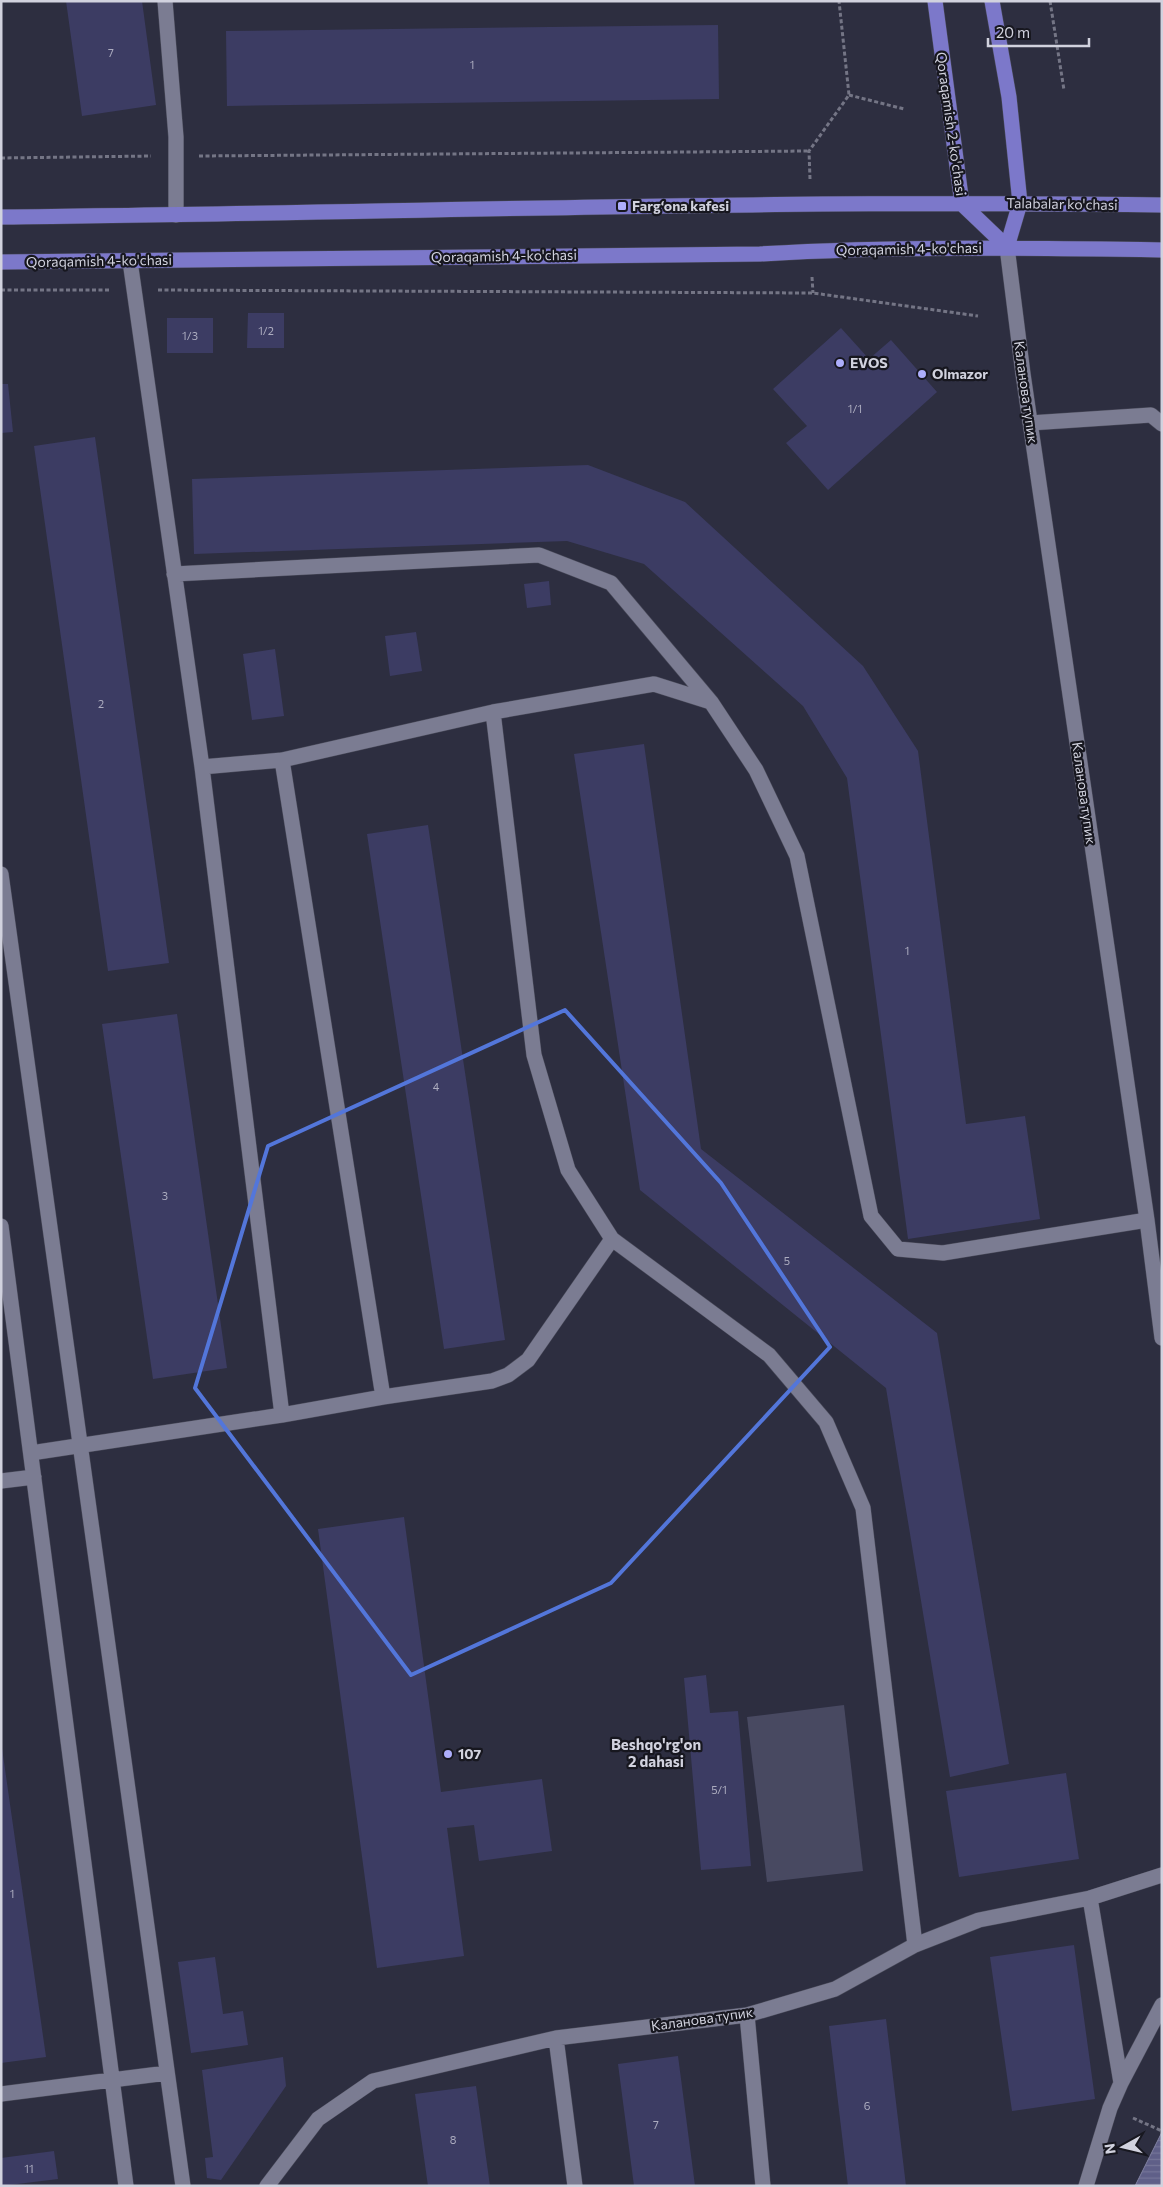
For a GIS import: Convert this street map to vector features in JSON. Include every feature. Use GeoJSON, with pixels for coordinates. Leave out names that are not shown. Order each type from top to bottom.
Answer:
{"type":"FeatureCollection","features":[{"type":"Feature","properties":{"kind":"main road","name":"Qoraqamish 2-ko'chasi"},"geometry":{"type":"LineString","coordinates":[[935,1],[962,204],[1007,247]]}},
{"type":"Feature","properties":{"kind":"main road"},"geometry":{"type":"LineString","coordinates":[[992,1],[1009,97],[1020,203],[1007,247],[1162,250]]}},
{"type":"Feature","properties":{"kind":"main road","name":"Talabalar ko'chasi"},"geometry":{"type":"LineString","coordinates":[[962,204],[1162,205]]}},
{"type":"Feature","properties":{"kind":"main road"},"geometry":{"type":"LineString","coordinates":[[1,217],[622,206],[962,204]]}},
{"type":"Feature","properties":{"kind":"main road","name":"Qoraqamish 4-ko'chasi"},"geometry":{"type":"LineString","coordinates":[[1,262],[760,254],[812,250],[1007,247]]}},
{"type":"Feature","properties":{"kind":"street"},"geometry":{"type":"LineString","coordinates":[[165,1],[176,137],[176,215]]}},
{"type":"Feature","properties":{"kind":"street","name":"Каланова тупик"},"geometry":{"type":"LineString","coordinates":[[1007,247],[1030,423],[1147,1220],[1162,1338]]}},
{"type":"Feature","properties":{"kind":"street"},"geometry":{"type":"LineString","coordinates":[[130,261],[202,767],[282,1415]]}},
{"type":"Feature","properties":{"kind":"street"},"geometry":{"type":"LineString","coordinates":[[1030,423],[1151,415],[1162,424]]}},
{"type":"Feature","properties":{"kind":"street"},"geometry":{"type":"LineString","coordinates":[[174,574],[539,555],[611,583],[710,702],[756,770],[796,856],[871,1216],[898,1249],[943,1253],[1147,1220]]}},
{"type":"Feature","properties":{"kind":"street"},"geometry":{"type":"LineString","coordinates":[[202,767],[282,760],[493,712],[654,684],[710,702]]}},
{"type":"Feature","properties":{"kind":"street"},"geometry":{"type":"LineString","coordinates":[[493,712],[534,1055],[568,1170],[612,1239],[769,1355],[826,1422],[859,1499],[864,1517],[915,1945]]}},
{"type":"Feature","properties":{"kind":"street"},"geometry":{"type":"LineString","coordinates":[[282,760],[383,1397]]}},
{"type":"Feature","properties":{"kind":"street"},"geometry":{"type":"LineString","coordinates":[[1,874],[183,2186]]}},
{"type":"Feature","properties":{"kind":"street"},"geometry":{"type":"LineString","coordinates":[[1,1226],[126,2186]]}},
{"type":"Feature","properties":{"kind":"street"},"geometry":{"type":"LineString","coordinates":[[31,1453],[492,1381],[508,1375],[528,1360],[612,1239]]}},
{"type":"Feature","properties":{"kind":"street"},"geometry":{"type":"LineString","coordinates":[[1,1481],[34,1477]]}},
{"type":"Feature","properties":{"kind":"street","name":"Каланова тупик"},"geometry":{"type":"LineString","coordinates":[[267,2186],[318,2119],[373,2081],[556,2038],[747,2015],[835,1988],[915,1945],[979,1920],[1090,1898],[1162,1876]]}},
{"type":"Feature","properties":{"kind":"street"},"geometry":{"type":"LineString","coordinates":[[1090,1898],[1121,2083]]}},
{"type":"Feature","properties":{"kind":"street"},"geometry":{"type":"LineString","coordinates":[[1086,2186],[1110,2108],[1162,2005]]}},
{"type":"Feature","properties":{"kind":"street"},"geometry":{"type":"LineString","coordinates":[[747,2015],[763,2186]]}},
{"type":"Feature","properties":{"kind":"street"},"geometry":{"type":"LineString","coordinates":[[556,2038],[575,2186]]}},
{"type":"Feature","properties":{"kind":"street"},"geometry":{"type":"LineString","coordinates":[[1,2094],[167,2073]]}},
{"type":"Feature","properties":{"kind":"path"},"geometry":{"type":"LineString","coordinates":[[810,182],[809,151],[849,95],[839,1]]}},
{"type":"Feature","properties":{"kind":"path"},"geometry":{"type":"LineString","coordinates":[[1050,1],[1064,90]]}},
{"type":"Feature","properties":{"kind":"path"},"geometry":{"type":"LineString","coordinates":[[849,95],[904,109]]}},
{"type":"Feature","properties":{"kind":"path"},"geometry":{"type":"LineString","coordinates":[[1,158],[809,151]]}},
{"type":"Feature","properties":{"kind":"path"},"geometry":{"type":"LineString","coordinates":[[812,271],[813,293]]}},
{"type":"Feature","properties":{"kind":"path"},"geometry":{"type":"LineString","coordinates":[[1,290],[813,293],[978,316]]}},
{"type":"Feature","properties":{"kind":"path"},"geometry":{"type":"LineString","coordinates":[[1135,2119],[1162,2132]]}},
{"type":"Feature","properties":{"kind":"highlighted area"},"geometry":{"type":"Polygon","coordinates":[[[565,1010],[721,1183],[830,1347],[611,1583],[411,1675],[195,1388],[268,1146],[565,1010]]]}},
{"type":"Feature","properties":{"kind":"shaded area"},"geometry":{"type":"Polygon","coordinates":[[[844,1705],[863,1871],[767,1882],[747,1717],[844,1705]]]}},
{"type":"Feature","properties":{"kind":"shaded area"},"geometry":{"type":"Polygon","coordinates":[[[1162,2132],[1162,2186],[1135,2186],[1162,2132]]]}},
{"type":"Feature","properties":{"kind":"building"},"geometry":{"type":"Polygon","coordinates":[[[66,1],[142,1],[156,105],[82,116],[66,1]]]}},
{"type":"Feature","properties":{"kind":"building"},"geometry":{"type":"Polygon","coordinates":[[[718,25],[719,99],[227,106],[226,31],[718,25]]]}},
{"type":"Feature","properties":{"kind":"building"},"geometry":{"type":"Polygon","coordinates":[[[248,313],[284,313],[284,348],[247,348],[248,313]]]}},
{"type":"Feature","properties":{"kind":"building"},"geometry":{"type":"Polygon","coordinates":[[[167,318],[213,318],[213,353],[167,353],[167,318]]]}},
{"type":"Feature","properties":{"kind":"building"},"geometry":{"type":"Polygon","coordinates":[[[841,328],[869,359],[891,340],[937,392],[828,490],[786,443],[807,426],[773,389],[841,328]]]}},
{"type":"Feature","properties":{"kind":"building"},"geometry":{"type":"Polygon","coordinates":[[[1,384],[8,384],[13,432],[1,433],[1,384]]]}},
{"type":"Feature","properties":{"kind":"building"},"geometry":{"type":"Polygon","coordinates":[[[95,437],[169,963],[108,971],[34,446],[95,437]]]}},
{"type":"Feature","properties":{"kind":"building"},"geometry":{"type":"Polygon","coordinates":[[[588,465],[685,502],[863,666],[918,751],[966,1124],[1025,1116],[1040,1219],[908,1239],[847,778],[803,706],[644,564],[567,541],[194,554],[192,479],[588,465]]]}},
{"type":"Feature","properties":{"kind":"building"},"geometry":{"type":"Polygon","coordinates":[[[549,581],[551,605],[527,608],[524,584],[549,581]]]}},
{"type":"Feature","properties":{"kind":"building"},"geometry":{"type":"Polygon","coordinates":[[[416,632],[422,671],[390,676],[385,636],[416,632]]]}},
{"type":"Feature","properties":{"kind":"building"},"geometry":{"type":"Polygon","coordinates":[[[275,649],[284,716],[252,720],[243,654],[275,649]]]}},
{"type":"Feature","properties":{"kind":"building"},"geometry":{"type":"Polygon","coordinates":[[[644,744],[701,1149],[937,1333],[1009,1764],[950,1777],[886,1388],[640,1190],[574,754],[644,744]]]}},
{"type":"Feature","properties":{"kind":"building"},"geometry":{"type":"Polygon","coordinates":[[[428,825],[505,1340],[444,1349],[367,834],[428,825]]]}},
{"type":"Feature","properties":{"kind":"building"},"geometry":{"type":"Polygon","coordinates":[[[177,1014],[227,1368],[153,1379],[102,1024],[177,1014]]]}},
{"type":"Feature","properties":{"kind":"building"},"geometry":{"type":"Polygon","coordinates":[[[404,1517],[441,1792],[542,1779],[552,1851],[479,1861],[474,1825],[447,1828],[464,1956],[377,1968],[318,1529],[404,1517]]]}},
{"type":"Feature","properties":{"kind":"building"},"geometry":{"type":"Polygon","coordinates":[[[706,1675],[710,1713],[738,1711],[751,1866],[701,1870],[684,1678],[706,1675]]]}},
{"type":"Feature","properties":{"kind":"building"},"geometry":{"type":"Polygon","coordinates":[[[1,1741],[46,2057],[1,2063],[1,1741]]]}},
{"type":"Feature","properties":{"kind":"building"},"geometry":{"type":"Polygon","coordinates":[[[1066,1773],[1079,1859],[959,1877],[946,1791],[1066,1773]]]}},
{"type":"Feature","properties":{"kind":"building"},"geometry":{"type":"Polygon","coordinates":[[[1074,1945],[1095,2099],[1012,2111],[990,1957],[1074,1945]]]}},
{"type":"Feature","properties":{"kind":"building"},"geometry":{"type":"Polygon","coordinates":[[[215,1957],[223,2014],[243,2011],[248,2045],[191,2053],[178,1962],[215,1957]]]}},
{"type":"Feature","properties":{"kind":"building"},"geometry":{"type":"Polygon","coordinates":[[[886,2019],[906,2186],[848,2186],[829,2026],[886,2019]]]}},
{"type":"Feature","properties":{"kind":"building"},"geometry":{"type":"Polygon","coordinates":[[[678,2056],[695,2186],[634,2186],[618,2064],[678,2056]]]}},
{"type":"Feature","properties":{"kind":"building"},"geometry":{"type":"Polygon","coordinates":[[[283,2057],[286,2086],[221,2180],[207,2178],[205,2158],[213,2157],[202,2070],[283,2057]]]}},
{"type":"Feature","properties":{"kind":"building"},"geometry":{"type":"Polygon","coordinates":[[[476,2086],[490,2186],[428,2186],[415,2094],[476,2086]]]}},
{"type":"Feature","properties":{"kind":"building"},"geometry":{"type":"Polygon","coordinates":[[[54,2151],[58,2179],[1,2186],[1,2158],[54,2151]]]}},
{"type":"Feature","properties":{"kind":"place","name":"Farg‘ona kafesi"},"geometry":{"type":"Point","coordinates":[622,206]}},
{"type":"Feature","properties":{"kind":"place","name":"EVOS"},"geometry":{"type":"Point","coordinates":[840,363]}},
{"type":"Feature","properties":{"kind":"place","name":"Olmazor"},"geometry":{"type":"Point","coordinates":[922,374]}},
{"type":"Feature","properties":{"kind":"place","name":"107"},"geometry":{"type":"Point","coordinates":[448,1754]}},
{"type":"Feature","properties":{"kind":"district","name":"Beshqo'rg'on 2 dahasi"},"geometry":{"type":"Point","coordinates":[656,1754]}}]}
